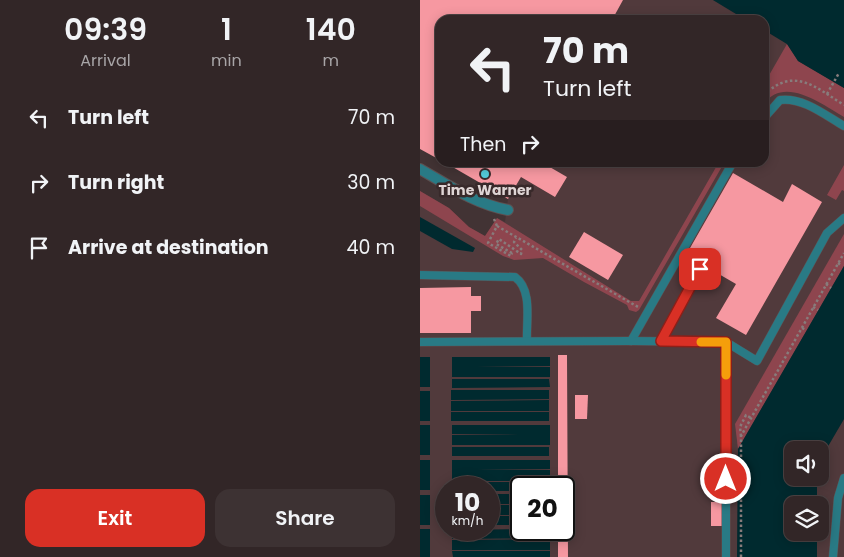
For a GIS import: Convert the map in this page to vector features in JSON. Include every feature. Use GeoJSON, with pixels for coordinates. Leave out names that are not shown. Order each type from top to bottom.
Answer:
{"type":"FeatureCollection","features":[{"type":"Feature","properties":{"kind":"street"},"geometry":{"type":"LineString","coordinates":[[420,169],[490,207],[508,210]]}},
{"type":"Feature","properties":{"kind":"lane"},"geometry":{"type":"LineString","coordinates":[[769,112],[780,100],[790,99],[805,104],[844,126]]}},
{"type":"Feature","properties":{"kind":"lane"},"geometry":{"type":"LineString","coordinates":[[631,341],[730,167]]}},
{"type":"Feature","properties":{"kind":"lane"},"geometry":{"type":"LineString","coordinates":[[420,342],[726,342],[757,361],[827,233],[844,218]]}},
{"type":"Feature","properties":{"kind":"lane"},"geometry":{"type":"LineString","coordinates":[[661,341],[700,269]]}},
{"type":"Feature","properties":{"kind":"lane"},"geometry":{"type":"LineString","coordinates":[[420,276],[514,277],[522,282],[526,292],[526,341]]}},
{"type":"Feature","properties":{"kind":"lane"},"geometry":{"type":"LineString","coordinates":[[726,342],[726,557]]}},
{"type":"Feature","properties":{"kind":"lane"},"geometry":{"type":"LineString","coordinates":[[833,557],[838,498],[844,478]]}},
{"type":"Feature","properties":{"kind":"path"},"geometry":{"type":"LineString","coordinates":[[827,94],[839,73]]}},
{"type":"Feature","properties":{"kind":"path"},"geometry":{"type":"LineString","coordinates":[[769,90],[782,82],[796,79],[809,84],[844,105]]}},
{"type":"Feature","properties":{"kind":"path"},"geometry":{"type":"LineString","coordinates":[[490,207],[497,226],[638,308]]}},
{"type":"Feature","properties":{"kind":"path"},"geometry":{"type":"LineString","coordinates":[[497,226],[488,243],[511,256],[512,253],[496,244],[499,239],[521,254],[522,250],[514,242],[516,238]]}},
{"type":"Feature","properties":{"kind":"path"},"geometry":{"type":"LineString","coordinates":[[741,436],[844,253]]}},
{"type":"Feature","properties":{"kind":"path"},"geometry":{"type":"LineString","coordinates":[[838,263],[842,266]]}},
{"type":"Feature","properties":{"kind":"path"},"geometry":{"type":"LineString","coordinates":[[826,284],[831,288]]}},
{"type":"Feature","properties":{"kind":"path"},"geometry":{"type":"LineString","coordinates":[[813,307],[818,310]]}},
{"type":"Feature","properties":{"kind":"path"},"geometry":{"type":"LineString","coordinates":[[802,328],[806,330]]}},
{"type":"Feature","properties":{"kind":"path"},"geometry":{"type":"LineString","coordinates":[[789,351],[793,353]]}},
{"type":"Feature","properties":{"kind":"path"},"geometry":{"type":"LineString","coordinates":[[777,372],[781,374]]}},
{"type":"Feature","properties":{"kind":"path"},"geometry":{"type":"LineString","coordinates":[[741,557],[740,427],[746,415],[751,418]]}},
{"type":"Feature","properties":{"kind":"shaded area"},"geometry":{"type":"Polygon","coordinates":[[[420,0],[713,0],[738,15],[435,15],[420,0]]]}},
{"type":"Feature","properties":{"kind":"shaded area"},"geometry":{"type":"Polygon","coordinates":[[[769,33],[787,44],[798,61],[844,88],[844,264],[738,449],[737,557],[420,557],[420,191],[449,208],[469,227],[485,236],[497,218],[505,222],[508,199],[452,167],[769,167],[769,33]]]}},
{"type":"Feature","properties":{"kind":"shaded area"},"geometry":{"type":"Polygon","coordinates":[[[787,44],[798,61],[844,88],[844,117],[815,100],[793,92],[782,92],[769,99],[769,75],[787,44]]]}},
{"type":"Feature","properties":{"kind":"shaded area"},"geometry":{"type":"Polygon","coordinates":[[[844,165],[844,191],[842,190],[836,200],[827,195],[844,165]]]}},
{"type":"Feature","properties":{"kind":"shaded area"},"geometry":{"type":"Polygon","coordinates":[[[716,167],[722,167],[639,310],[636,312],[629,310],[627,305],[543,258],[514,260],[503,256],[420,206],[420,191],[449,208],[469,227],[485,236],[497,218],[631,301],[639,301],[716,167]]]}},
{"type":"Feature","properties":{"kind":"shaded area"},"geometry":{"type":"Polygon","coordinates":[[[844,234],[844,266],[738,449],[735,424],[844,234]]]}},
{"type":"Feature","properties":{"kind":"shaded area"},"geometry":{"type":"Polygon","coordinates":[[[844,419],[844,557],[817,557],[817,541],[829,541],[829,496],[817,496],[817,486],[829,486],[829,445],[844,419]]]}},
{"type":"Feature","properties":{"kind":"water"},"geometry":{"type":"Polygon","coordinates":[[[713,0],[844,0],[844,88],[798,61],[787,44],[769,33],[769,15],[738,15],[713,0]]]}},
{"type":"Feature","properties":{"kind":"water"},"geometry":{"type":"Polygon","coordinates":[[[420,217],[475,248],[473,252],[452,249],[420,231],[420,217]]]}},
{"type":"Feature","properties":{"kind":"water"},"geometry":{"type":"Polygon","coordinates":[[[844,266],[844,419],[829,445],[829,441],[784,441],[784,486],[817,486],[817,496],[784,496],[784,541],[817,541],[817,557],[737,557],[738,449],[844,266]]]}},
{"type":"Feature","properties":{"kind":"water"},"geometry":{"type":"Polygon","coordinates":[[[420,357],[430,357],[430,387],[420,387],[420,357]]]}},
{"type":"Feature","properties":{"kind":"water"},"geometry":{"type":"Polygon","coordinates":[[[452,357],[550,357],[550,366],[476,367],[550,367],[550,377],[452,377],[452,357]]]}},
{"type":"Feature","properties":{"kind":"water"},"geometry":{"type":"Polygon","coordinates":[[[452,379],[549,379],[550,387],[452,388],[452,379]]]}},
{"type":"Feature","properties":{"kind":"water"},"geometry":{"type":"Polygon","coordinates":[[[451,390],[549,390],[549,399],[451,400],[451,390]]]}},
{"type":"Feature","properties":{"kind":"water"},"geometry":{"type":"Polygon","coordinates":[[[420,391],[430,391],[430,421],[420,421],[420,391]]]}},
{"type":"Feature","properties":{"kind":"water"},"geometry":{"type":"Polygon","coordinates":[[[549,400],[549,411],[451,411],[451,401],[549,400]]]}},
{"type":"Feature","properties":{"kind":"water"},"geometry":{"type":"Polygon","coordinates":[[[451,412],[549,412],[549,421],[451,421],[451,412]]]}},
{"type":"Feature","properties":{"kind":"water"},"geometry":{"type":"Polygon","coordinates":[[[420,425],[430,425],[430,455],[420,455],[420,425]]]}},
{"type":"Feature","properties":{"kind":"water"},"geometry":{"type":"Polygon","coordinates":[[[452,425],[550,425],[550,445],[452,445],[452,435],[519,435],[452,434],[452,425]]]}},
{"type":"Feature","properties":{"kind":"water"},"geometry":{"type":"Polygon","coordinates":[[[452,447],[549,447],[549,456],[452,456],[452,447]]]}},
{"type":"Feature","properties":{"kind":"water"},"geometry":{"type":"Polygon","coordinates":[[[420,460],[430,460],[430,490],[420,490],[420,460]]]}},
{"type":"Feature","properties":{"kind":"water"},"geometry":{"type":"Polygon","coordinates":[[[452,460],[550,460],[550,469],[476,470],[550,470],[550,476],[510,476],[510,481],[500,481],[500,476],[452,476],[452,460]]]}},
{"type":"Feature","properties":{"kind":"water"},"geometry":{"type":"Polygon","coordinates":[[[500,482],[510,482],[510,491],[500,491],[500,482]]]}},
{"type":"Feature","properties":{"kind":"water"},"geometry":{"type":"Polygon","coordinates":[[[500,494],[510,494],[510,504],[500,504],[500,494]]]}},
{"type":"Feature","properties":{"kind":"water"},"geometry":{"type":"Polygon","coordinates":[[[420,495],[430,495],[430,525],[420,525],[420,495]]]}},
{"type":"Feature","properties":{"kind":"water"},"geometry":{"type":"Polygon","coordinates":[[[500,505],[510,505],[510,515],[500,515],[500,505]]]}},
{"type":"Feature","properties":{"kind":"water"},"geometry":{"type":"Polygon","coordinates":[[[500,516],[510,516],[510,525],[500,525],[500,516]]]}},
{"type":"Feature","properties":{"kind":"water"},"geometry":{"type":"Polygon","coordinates":[[[420,529],[430,529],[430,557],[420,557],[420,529]]]}},
{"type":"Feature","properties":{"kind":"water"},"geometry":{"type":"Polygon","coordinates":[[[500,529],[510,529],[510,538],[500,539],[500,529]]]}},
{"type":"Feature","properties":{"kind":"water"},"geometry":{"type":"Polygon","coordinates":[[[452,541],[550,541],[550,550],[452,550],[452,541]]]}},
{"type":"Feature","properties":{"kind":"water"},"geometry":{"type":"Polygon","coordinates":[[[452,551],[550,551],[550,557],[453,557],[452,551]]]}},
{"type":"Feature","properties":{"kind":"building"},"geometry":{"type":"Polygon","coordinates":[[[420,0],[623,0],[615,15],[435,15],[435,157],[420,149],[420,0]]]}},
{"type":"Feature","properties":{"kind":"building"},"geometry":{"type":"Polygon","coordinates":[[[453,167],[550,167],[567,177],[555,197],[521,177],[508,199],[453,167]]]}},
{"type":"Feature","properties":{"kind":"building"},"geometry":{"type":"Polygon","coordinates":[[[733,173],[783,202],[792,184],[822,202],[746,335],[716,318],[736,284],[686,255],[733,173]]]}},
{"type":"Feature","properties":{"kind":"building"},"geometry":{"type":"Polygon","coordinates":[[[584,232],[623,255],[608,280],[569,257],[584,232]]]}},
{"type":"Feature","properties":{"kind":"building"},"geometry":{"type":"Polygon","coordinates":[[[471,287],[471,296],[481,296],[481,311],[471,311],[471,333],[420,333],[420,288],[471,287]]]}},
{"type":"Feature","properties":{"kind":"building"},"geometry":{"type":"Polygon","coordinates":[[[558,355],[567,355],[568,476],[558,476],[558,355]]]}},
{"type":"Feature","properties":{"kind":"building"},"geometry":{"type":"Polygon","coordinates":[[[575,395],[588,395],[587,419],[575,419],[575,395]]]}},
{"type":"Feature","properties":{"kind":"building"},"geometry":{"type":"Polygon","coordinates":[[[710,466],[727,466],[728,489],[711,489],[710,466]]]}},
{"type":"Feature","properties":{"kind":"building"},"geometry":{"type":"Polygon","coordinates":[[[711,502],[728,502],[728,526],[711,526],[711,502]]]}},
{"type":"Feature","properties":{"kind":"building"},"geometry":{"type":"Polygon","coordinates":[[[558,541],[568,541],[568,557],[558,557],[558,541]]]}},
{"type":"Feature","properties":{"kind":"slow traffic"},"geometry":{"type":"LineString","coordinates":[[701,342],[726,342],[726,375]]}},
{"type":"Feature","properties":{"kind":"place","name":"Time Warner"},"geometry":{"type":"Point","coordinates":[485,174]}},
{"type":"Feature","properties":{"kind":"route"},"geometry":{"type":"LineString","coordinates":[[700,269],[661,341],[726,342],[726,479]]}}]}
